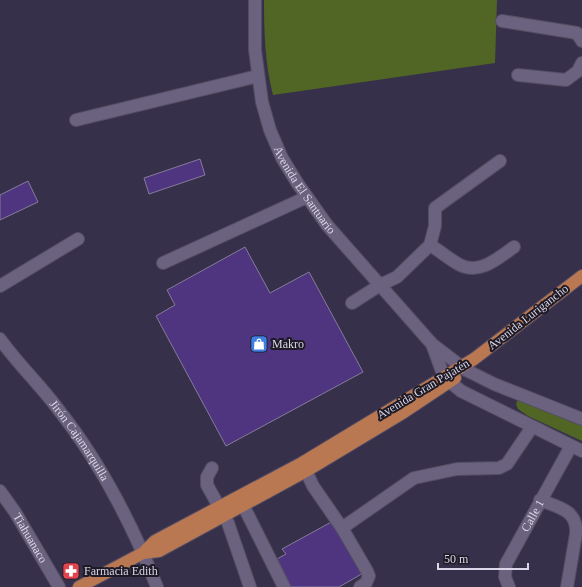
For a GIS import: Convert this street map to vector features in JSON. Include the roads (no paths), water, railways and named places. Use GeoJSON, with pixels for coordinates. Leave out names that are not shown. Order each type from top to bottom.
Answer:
{"type":"FeatureCollection","features":[{"type":"Feature","properties":{"kind":"main road","name":"Avenida Lurigancho"},"geometry":{"type":"LineString","coordinates":[[474,359],[582,276]]}},
{"type":"Feature","properties":{"kind":"main road","name":"Avenida Gran Pajatén"},"geometry":{"type":"LineString","coordinates":[[221,511],[243,505],[306,472],[397,416],[464,368],[474,359]]}},
{"type":"Feature","properties":{"kind":"main road","name":"Avenida Gran Pajatén"},"geometry":{"type":"LineString","coordinates":[[79,587],[144,553],[155,541],[221,511],[447,380]]}},
{"type":"Feature","properties":{"kind":"street","name":"Avenida El Santuario"},"geometry":{"type":"LineString","coordinates":[[255,0],[255,50],[262,102],[270,130],[282,158],[327,225],[432,344],[464,368],[494,384],[582,419]]}},
{"type":"Feature","properties":{"kind":"street"},"geometry":{"type":"LineString","coordinates":[[502,21],[576,33],[582,41]]}},
{"type":"Feature","properties":{"kind":"street"},"geometry":{"type":"LineString","coordinates":[[518,75],[566,80],[578,71],[582,63]]}},
{"type":"Feature","properties":{"kind":"street"},"geometry":{"type":"LineString","coordinates":[[76,120],[258,76]]}},
{"type":"Feature","properties":{"kind":"street"},"geometry":{"type":"LineString","coordinates":[[352,303],[380,285],[397,277],[430,245],[435,226],[435,208],[500,161]]}},
{"type":"Feature","properties":{"kind":"street"},"geometry":{"type":"LineString","coordinates":[[163,263],[307,197]]}},
{"type":"Feature","properties":{"kind":"street"},"geometry":{"type":"LineString","coordinates":[[0,286],[78,239]]}},
{"type":"Feature","properties":{"kind":"street"},"geometry":{"type":"LineString","coordinates":[[430,245],[460,265],[474,269],[489,264],[514,247]]}},
{"type":"Feature","properties":{"kind":"street","name":"Jirón Cajamarquilla"},"geometry":{"type":"LineString","coordinates":[[0,339],[9,352],[59,410],[80,438],[121,505],[144,553],[157,587]]}},
{"type":"Feature","properties":{"kind":"street","name":"Avenida El Santuario"},"geometry":{"type":"LineString","coordinates":[[432,344],[447,380]]}},
{"type":"Feature","properties":{"kind":"street"},"geometry":{"type":"LineString","coordinates":[[447,380],[461,391],[582,451]]}},
{"type":"Feature","properties":{"kind":"street"},"geometry":{"type":"LineString","coordinates":[[342,528],[414,478],[457,469],[499,468],[504,466],[507,464],[532,427]]}},
{"type":"Feature","properties":{"kind":"street","name":"Calle 1"},"geometry":{"type":"LineString","coordinates":[[509,587],[505,577],[506,564],[570,446]]}},
{"type":"Feature","properties":{"kind":"street"},"geometry":{"type":"LineString","coordinates":[[212,468],[207,478],[207,485],[228,523],[250,587]]}},
{"type":"Feature","properties":{"kind":"street"},"geometry":{"type":"LineString","coordinates":[[306,472],[313,486],[342,528],[369,576],[366,583],[360,587]]}},
{"type":"Feature","properties":{"kind":"street","name":"Tiahuanaco"},"geometry":{"type":"LineString","coordinates":[[0,491],[15,512],[59,587]]}},
{"type":"Feature","properties":{"kind":"street"},"geometry":{"type":"LineString","coordinates":[[540,500],[568,512],[575,521],[577,527],[566,587]]}},
{"type":"Feature","properties":{"kind":"street"},"geometry":{"type":"LineString","coordinates":[[243,505],[284,587]]}},
{"type":"Feature","properties":{"kind":"place","name":"Makro"},"geometry":{"type":"Point","coordinates":[259,344]}},
{"type":"Feature","properties":{"kind":"place","name":"Farmacia Edith"},"geometry":{"type":"Point","coordinates":[71,571]}}]}
